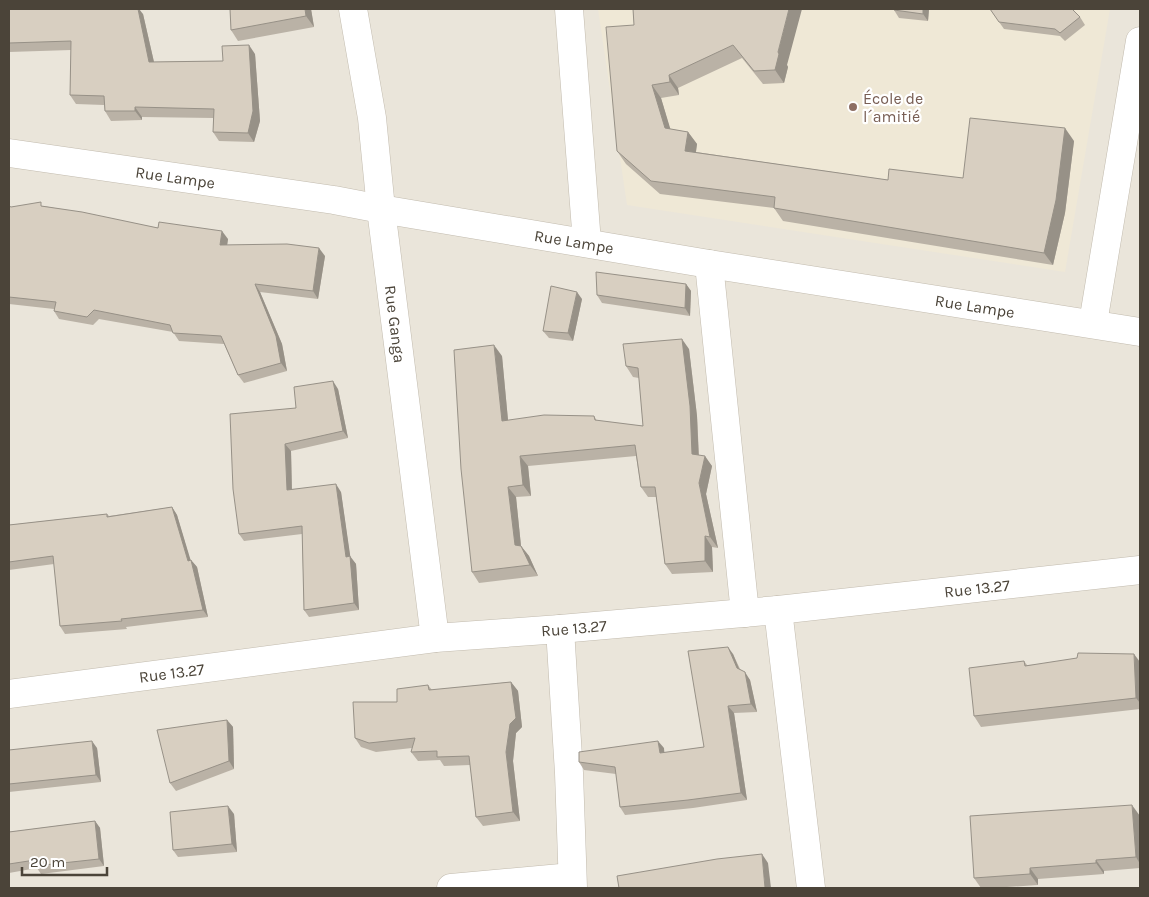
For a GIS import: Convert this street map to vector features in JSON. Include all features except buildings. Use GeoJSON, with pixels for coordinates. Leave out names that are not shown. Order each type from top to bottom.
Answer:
{"type":"FeatureCollection","features":[{"type":"Feature","properties":{"kind":"street","name":"Rue Ganga"},"geometry":{"type":"LineString","coordinates":[[353,9],[372,118],[380,209],[436,638]]}},
{"type":"Feature","properties":{"kind":"street"},"geometry":{"type":"LineString","coordinates":[[569,9],[587,243]]}},
{"type":"Feature","properties":{"kind":"street"},"geometry":{"type":"LineString","coordinates":[[1093,323],[1140,41]]}},
{"type":"Feature","properties":{"kind":"street","name":"Rue Lampe"},"geometry":{"type":"LineString","coordinates":[[9,153],[334,200],[709,264],[1093,323],[1140,332]]}},
{"type":"Feature","properties":{"kind":"street"},"geometry":{"type":"LineString","coordinates":[[709,264],[745,613]]}},
{"type":"Feature","properties":{"kind":"street","name":"Rue 13.27"},"geometry":{"type":"LineString","coordinates":[[9,694],[436,638],[560,630],[778,610],[1140,570]]}},
{"type":"Feature","properties":{"kind":"street"},"geometry":{"type":"LineString","coordinates":[[778,610],[811,888]]}},
{"type":"Feature","properties":{"kind":"street"},"geometry":{"type":"LineString","coordinates":[[451,888],[572,882],[569,774],[560,630]]}},
{"type":"Feature","properties":{"kind":"shaded area"},"geometry":{"type":"Polygon","coordinates":[[[9,9],[1140,9],[1140,888],[9,888],[9,9]]]}},
{"type":"Feature","properties":{"kind":"shaded area","name":"École de l´amitié"},"geometry":{"type":"Polygon","coordinates":[[[598,9],[1110,9],[1065,272],[627,205],[598,9]]]}},
{"type":"Feature","properties":{"kind":"place","name":"École de l´amitié"},"geometry":{"type":"Point","coordinates":[853,107]}}]}
